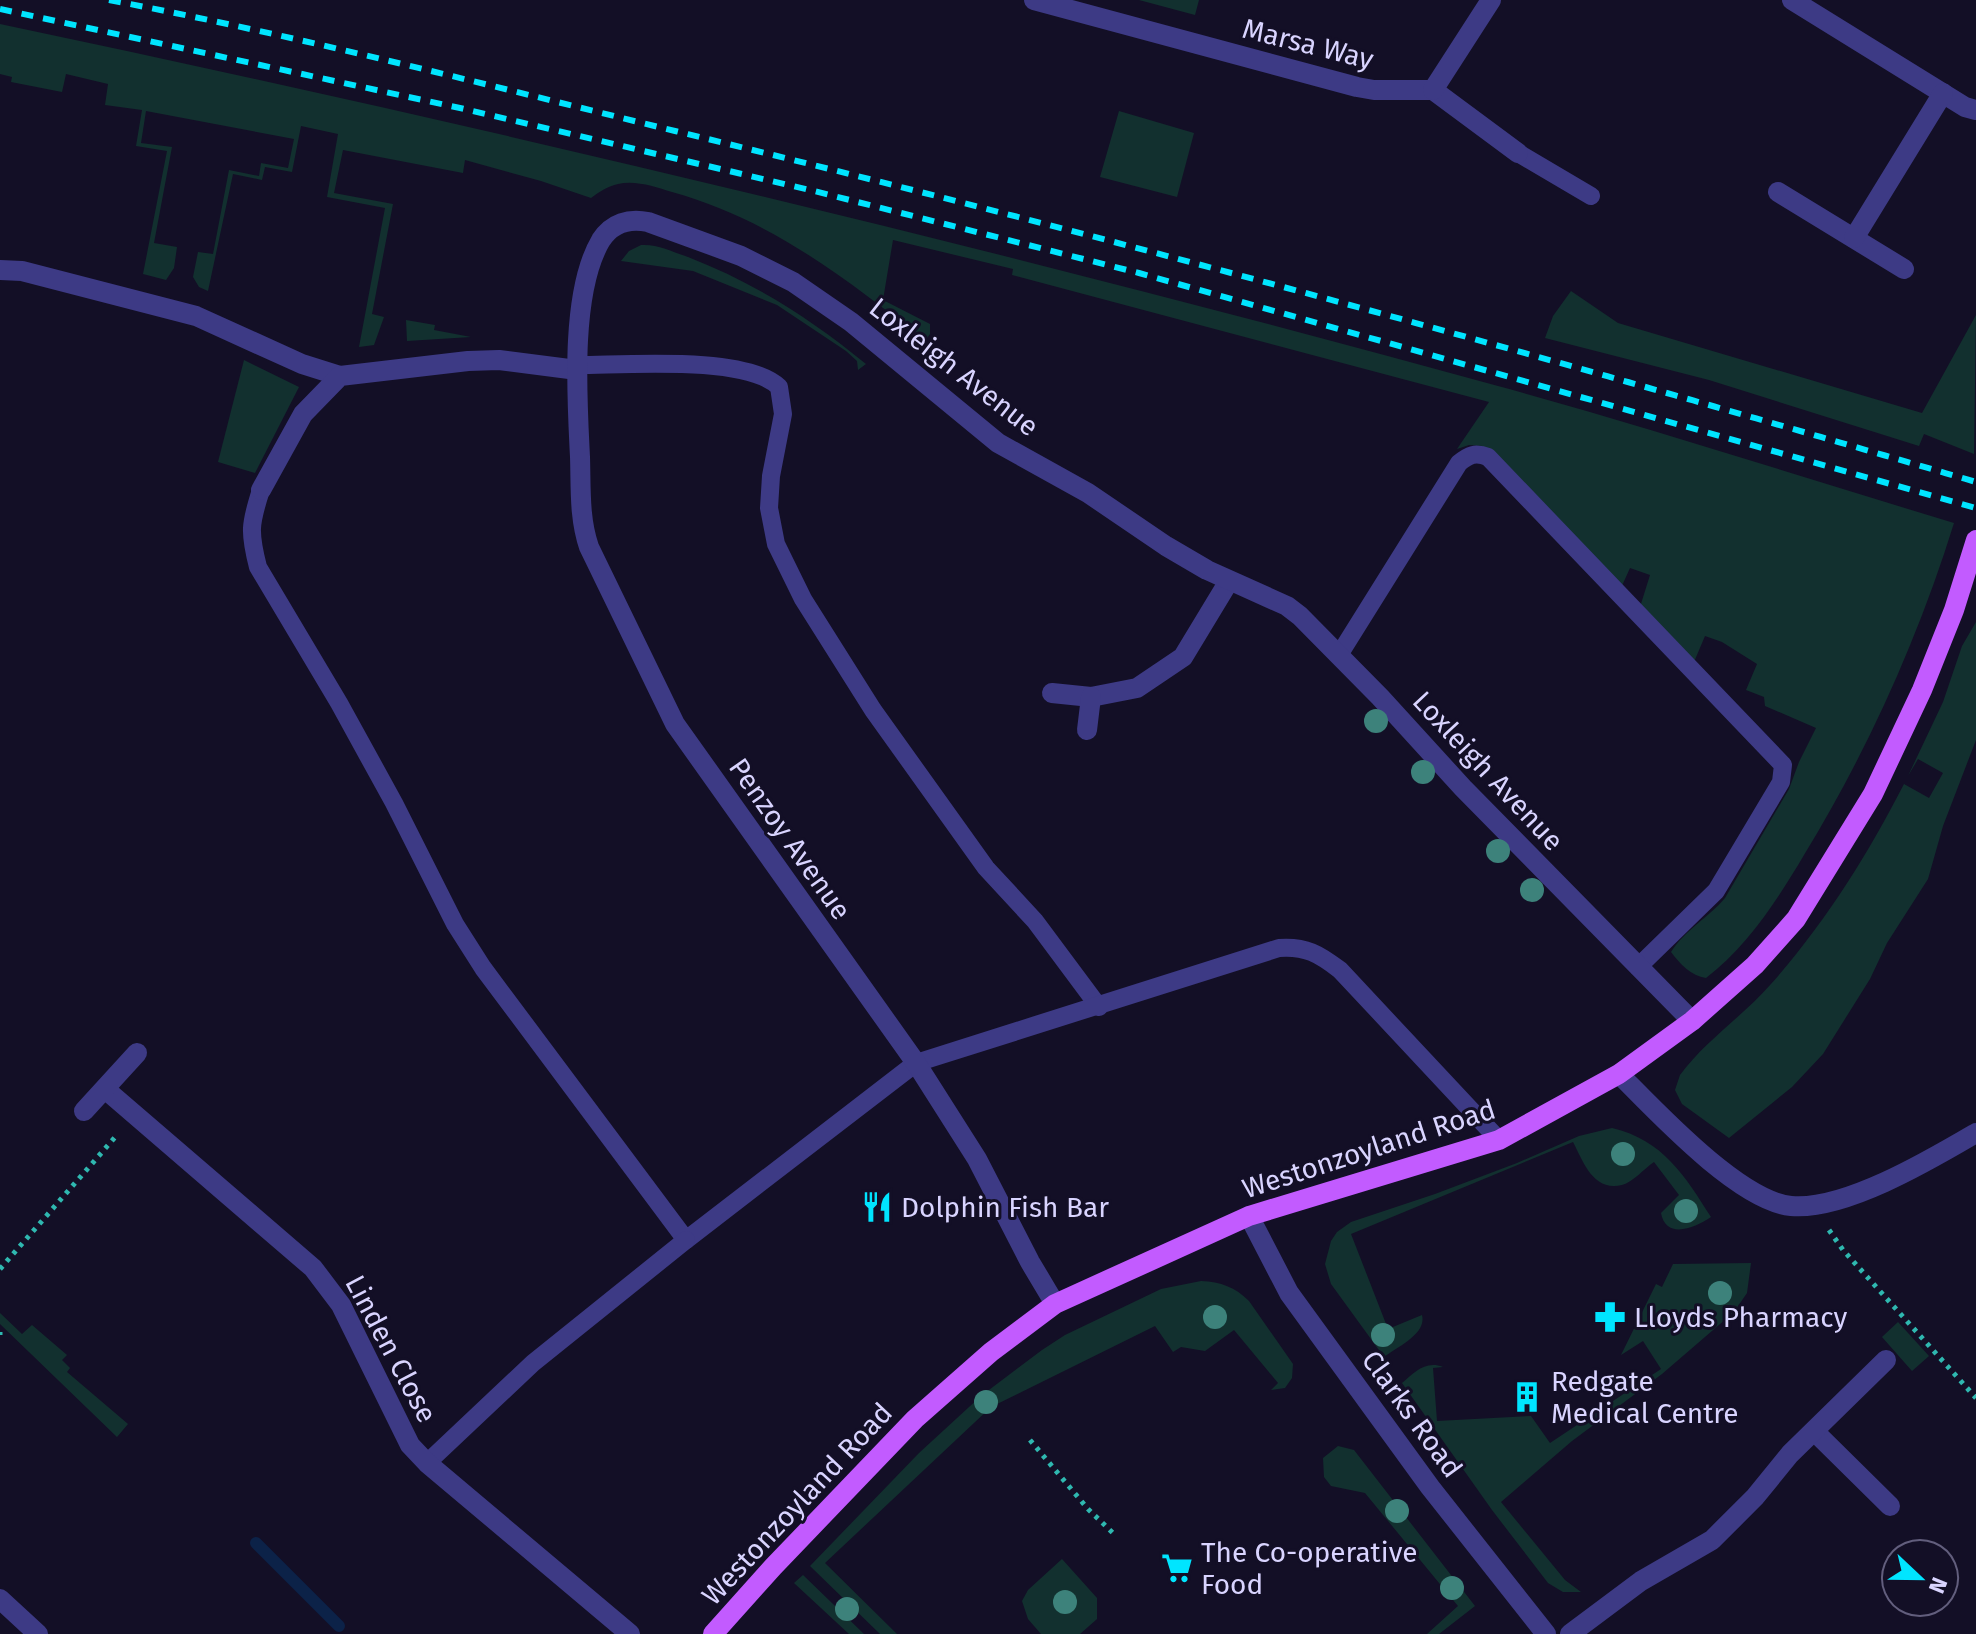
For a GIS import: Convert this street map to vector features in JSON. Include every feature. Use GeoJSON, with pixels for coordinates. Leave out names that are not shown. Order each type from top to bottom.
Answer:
{"type":"FeatureCollection","features":[{"type":"Feature","properties":{"kind":"main road","name":"Westonzoyland Road"},"geometry":{"type":"LineString","coordinates":[[713,1634],[915,1419],[991,1352],[1055,1304],[1249,1216],[1499,1140],[1619,1074],[1692,1021],[1755,965],[1796,919],[1873,794],[1922,690],[1954,610],[1976,540]]}},
{"type":"Feature","properties":{"kind":"street","name":"Marsa Way"},"geometry":{"type":"LineString","coordinates":[[1034,0],[1357,87],[1433,90]]}},
{"type":"Feature","properties":{"kind":"street"},"geometry":{"type":"LineString","coordinates":[[1491,0],[1433,90],[1518,153]]}},
{"type":"Feature","properties":{"kind":"street"},"geometry":{"type":"LineString","coordinates":[[1792,0],[1976,110]]}},
{"type":"Feature","properties":{"kind":"street"},"geometry":{"type":"LineString","coordinates":[[1854,238],[1943,93]]}},
{"type":"Feature","properties":{"kind":"street"},"geometry":{"type":"LineString","coordinates":[[1778,192],[1904,269]]}},
{"type":"Feature","properties":{"kind":"street","name":"Penzoy Avenue"},"geometry":{"type":"LineString","coordinates":[[634,219],[610,230],[595,254],[581,314],[578,367],[584,532],[668,711],[916,1063],[977,1159],[1055,1304]]}},
{"type":"Feature","properties":{"kind":"street","name":"Loxleigh Avenue"},"geometry":{"type":"LineString","coordinates":[[634,219],[741,256],[793,282],[851,322],[998,443],[1088,493],[1166,546],[1229,581],[1287,606],[1339,655],[1463,788],[1692,1021]]}},
{"type":"Feature","properties":{"kind":"street"},"geometry":{"type":"LineString","coordinates":[[0,270],[52,278],[196,316],[302,364],[340,376],[468,361],[499,360],[578,367]]}},
{"type":"Feature","properties":{"kind":"street"},"geometry":{"type":"LineString","coordinates":[[261,490],[303,414],[340,376]]}},
{"type":"Feature","properties":{"kind":"street"},"geometry":{"type":"LineString","coordinates":[[1052,693],[1091,697],[1137,688],[1183,657],[1229,581]]}},
{"type":"Feature","properties":{"kind":"street"},"geometry":{"type":"LineString","coordinates":[[1087,730],[1091,697]]}},
{"type":"Feature","properties":{"kind":"street"},"geometry":{"type":"LineString","coordinates":[[84,1111],[137,1053]]}},
{"type":"Feature","properties":{"kind":"street"},"geometry":{"type":"LineString","coordinates":[[1619,1074],[1695,1148],[1738,1181],[1770,1200],[1788,1206],[1814,1207],[1859,1192],[1904,1172],[1976,1133]]}},
{"type":"Feature","properties":{"kind":"street","name":"Linden Close"},"geometry":{"type":"LineString","coordinates":[[105,1089],[313,1268],[341,1305],[410,1445],[427,1463],[630,1634]]}},
{"type":"Feature","properties":{"kind":"street","name":"Clarks Road"},"geometry":{"type":"LineString","coordinates":[[1249,1216],[1289,1293],[1430,1487],[1546,1634]]}},
{"type":"Feature","properties":{"kind":"street"},"geometry":{"type":"LineString","coordinates":[[1570,1634],[1641,1581],[1712,1540],[1783,1461],[1886,1360]]}},
{"type":"Feature","properties":{"kind":"street"},"geometry":{"type":"LineString","coordinates":[[1814,1431],[1890,1506]]}},
{"type":"Feature","properties":{"kind":"street"},"geometry":{"type":"LineString","coordinates":[[0,1599],[38,1634]]}},
{"type":"Feature","properties":{"kind":"lane"},"geometry":{"type":"LineString","coordinates":[[1518,153],[1591,196]]}},
{"type":"Feature","properties":{"kind":"lane"},"geometry":{"type":"LineString","coordinates":[[578,367],[722,367],[754,372],[772,380],[779,387],[783,414],[771,476],[769,508],[776,544],[803,599],[873,710],[986,868],[1035,921],[1099,1007]]}},
{"type":"Feature","properties":{"kind":"lane"},"geometry":{"type":"LineString","coordinates":[[1339,655],[1459,463],[1470,455],[1488,457],[1783,765],[1781,782],[1716,891],[1638,967]]}},
{"type":"Feature","properties":{"kind":"lane"},"geometry":{"type":"LineString","coordinates":[[261,490],[251,521],[251,542],[258,567],[394,803],[455,924],[483,968],[686,1240]]}},
{"type":"Feature","properties":{"kind":"lane"},"geometry":{"type":"LineString","coordinates":[[427,1463],[533,1363],[741,1196],[916,1063],[1279,948],[1304,948],[1319,954],[1340,970],[1499,1140]]}},
{"type":"Feature","properties":{"kind":"path"},"geometry":{"type":"LineString","coordinates":[[0,1269],[133,1116]]}},
{"type":"Feature","properties":{"kind":"path"},"geometry":{"type":"LineString","coordinates":[[1814,1207],[1838,1244],[1976,1398]]}},
{"type":"Feature","properties":{"kind":"path"},"geometry":{"type":"LineString","coordinates":[[1030,1440],[1088,1509],[1115,1535]]}},
{"type":"Feature","properties":{"kind":"green space"},"geometry":{"type":"Polygon","coordinates":[[[1139,0],[1199,0],[1195,15],[1139,0]]]}},
{"type":"Feature","properties":{"kind":"green space"},"geometry":{"type":"Polygon","coordinates":[[[0,24],[565,149],[1126,287],[1555,402],[1954,523],[1924,609],[1889,694],[1827,816],[1761,921],[1721,966],[1706,978],[1701,977],[1686,969],[1671,952],[1725,898],[1789,789],[1816,728],[1765,706],[1764,697],[1746,690],[1757,664],[1722,642],[1705,636],[1694,662],[1640,607],[1650,575],[1630,568],[1621,588],[1482,446],[1469,445],[1457,449],[1489,402],[1012,275],[1013,269],[893,240],[883,300],[930,324],[930,334],[925,341],[806,253],[742,218],[708,204],[652,186],[632,183],[611,186],[591,198],[465,160],[463,173],[343,150],[334,193],[393,204],[372,314],[384,317],[374,345],[359,347],[385,208],[327,197],[338,134],[301,126],[292,172],[265,167],[262,180],[233,174],[208,291],[199,287],[193,277],[198,252],[213,254],[229,170],[259,176],[261,163],[288,168],[294,139],[146,111],[141,143],[172,147],[154,243],[177,247],[174,268],[166,280],[143,274],[167,151],[136,146],[142,110],[105,105],[108,84],[66,74],[62,92],[11,82],[12,77],[0,74],[0,24]]]}},
{"type":"Feature","properties":{"kind":"green space"},"geometry":{"type":"Polygon","coordinates":[[[1119,111],[1194,133],[1177,197],[1100,177],[1119,111]]]}},
{"type":"Feature","properties":{"kind":"green space"},"geometry":{"type":"Polygon","coordinates":[[[641,245],[659,247],[688,257],[759,290],[803,317],[866,364],[858,370],[857,361],[846,351],[777,305],[693,271],[621,261],[629,251],[641,245]]]}},
{"type":"Feature","properties":{"kind":"green space"},"geometry":{"type":"Polygon","coordinates":[[[1571,291],[1618,323],[1922,413],[1976,315],[1974,454],[1924,434],[1919,446],[1709,380],[1545,338],[1553,316],[1571,291]]]}},
{"type":"Feature","properties":{"kind":"green space"},"geometry":{"type":"Polygon","coordinates":[[[406,320],[435,325],[434,330],[471,337],[407,341],[406,320]]]}},
{"type":"Feature","properties":{"kind":"green space"},"geometry":{"type":"Polygon","coordinates":[[[244,360],[299,387],[255,473],[218,462],[244,360]]]}},
{"type":"Feature","properties":{"kind":"green space"},"geometry":{"type":"Polygon","coordinates":[[[1976,622],[1976,740],[1943,826],[1928,879],[1823,1054],[1792,1087],[1729,1138],[1682,1104],[1675,1090],[1680,1075],[1791,961],[1860,863],[1904,784],[1929,798],[1943,773],[1918,759],[1908,776],[1943,702],[1962,646],[1976,622]]]}},
{"type":"Feature","properties":{"kind":"green space"},"geometry":{"type":"Polygon","coordinates":[[[1612,1128],[1645,1141],[1659,1151],[1682,1174],[1711,1217],[1689,1228],[1669,1227],[1661,1213],[1679,1195],[1654,1162],[1635,1178],[1612,1186],[1590,1173],[1573,1142],[1351,1234],[1388,1329],[1422,1315],[1416,1334],[1384,1357],[1331,1284],[1325,1264],[1331,1241],[1337,1232],[1351,1222],[1435,1194],[1579,1136],[1612,1128]]]}},
{"type":"Feature","properties":{"kind":"green space"},"geometry":{"type":"Polygon","coordinates":[[[1751,1263],[1747,1293],[1734,1312],[1662,1374],[1572,1441],[1501,1502],[1565,1580],[1581,1592],[1563,1592],[1548,1583],[1402,1383],[1425,1366],[1443,1367],[1433,1368],[1437,1421],[1531,1416],[1550,1443],[1661,1369],[1643,1341],[1621,1355],[1656,1284],[1662,1287],[1673,1264],[1751,1263]]]}},
{"type":"Feature","properties":{"kind":"green space"},"geometry":{"type":"Polygon","coordinates":[[[1201,1281],[1227,1286],[1249,1301],[1293,1364],[1292,1378],[1285,1388],[1271,1390],[1278,1383],[1234,1330],[1205,1351],[1181,1347],[1173,1352],[1155,1326],[991,1407],[825,1563],[897,1634],[880,1634],[810,1566],[919,1453],[981,1396],[1042,1350],[1065,1335],[1161,1289],[1201,1281]]]}},
{"type":"Feature","properties":{"kind":"green space"},"geometry":{"type":"Polygon","coordinates":[[[0,1313],[22,1334],[32,1325],[67,1355],[62,1360],[70,1368],[67,1372],[128,1424],[117,1437],[0,1324],[0,1313]]]}},
{"type":"Feature","properties":{"kind":"green space"},"geometry":{"type":"Polygon","coordinates":[[[1898,1322],[1929,1356],[1912,1371],[1882,1337],[1898,1322]]]}},
{"type":"Feature","properties":{"kind":"green space"},"geometry":{"type":"Polygon","coordinates":[[[1338,1446],[1354,1450],[1475,1606],[1439,1634],[1427,1634],[1458,1606],[1365,1493],[1331,1486],[1324,1477],[1323,1458],[1338,1446]]]}},
{"type":"Feature","properties":{"kind":"green space"},"geometry":{"type":"Polygon","coordinates":[[[1062,1559],[1097,1598],[1097,1619],[1080,1634],[1041,1634],[1028,1619],[1022,1601],[1028,1590],[1062,1559]]]}},
{"type":"Feature","properties":{"kind":"green space"},"geometry":{"type":"Polygon","coordinates":[[[803,1575],[864,1634],[849,1634],[794,1583],[803,1575]]]}},
{"type":"Feature","properties":{"kind":"waterway"},"geometry":{"type":"LineString","coordinates":[[256,1543],[339,1626]]}},
{"type":"Feature","properties":{"kind":"railway"},"geometry":{"type":"LineString","coordinates":[[109,0],[393,62],[839,171],[1165,255],[1976,482]]}},
{"type":"Feature","properties":{"kind":"railway"},"geometry":{"type":"LineString","coordinates":[[0,9],[460,108],[810,190],[1139,273],[1976,508]]}},
{"type":"Feature","properties":{"kind":"place","name":"Dolphin Fish Bar"},"geometry":{"type":"Point","coordinates":[877,1207]}},
{"type":"Feature","properties":{"kind":"place","name":"Lloyds Pharmacy"},"geometry":{"type":"Point","coordinates":[1610,1317]}},
{"type":"Feature","properties":{"kind":"place","name":"Redgate Medical Centre"},"geometry":{"type":"Point","coordinates":[1527,1397]}},
{"type":"Feature","properties":{"kind":"place","name":"The Co-operative Food"},"geometry":{"type":"Point","coordinates":[1177,1568]}}]}
